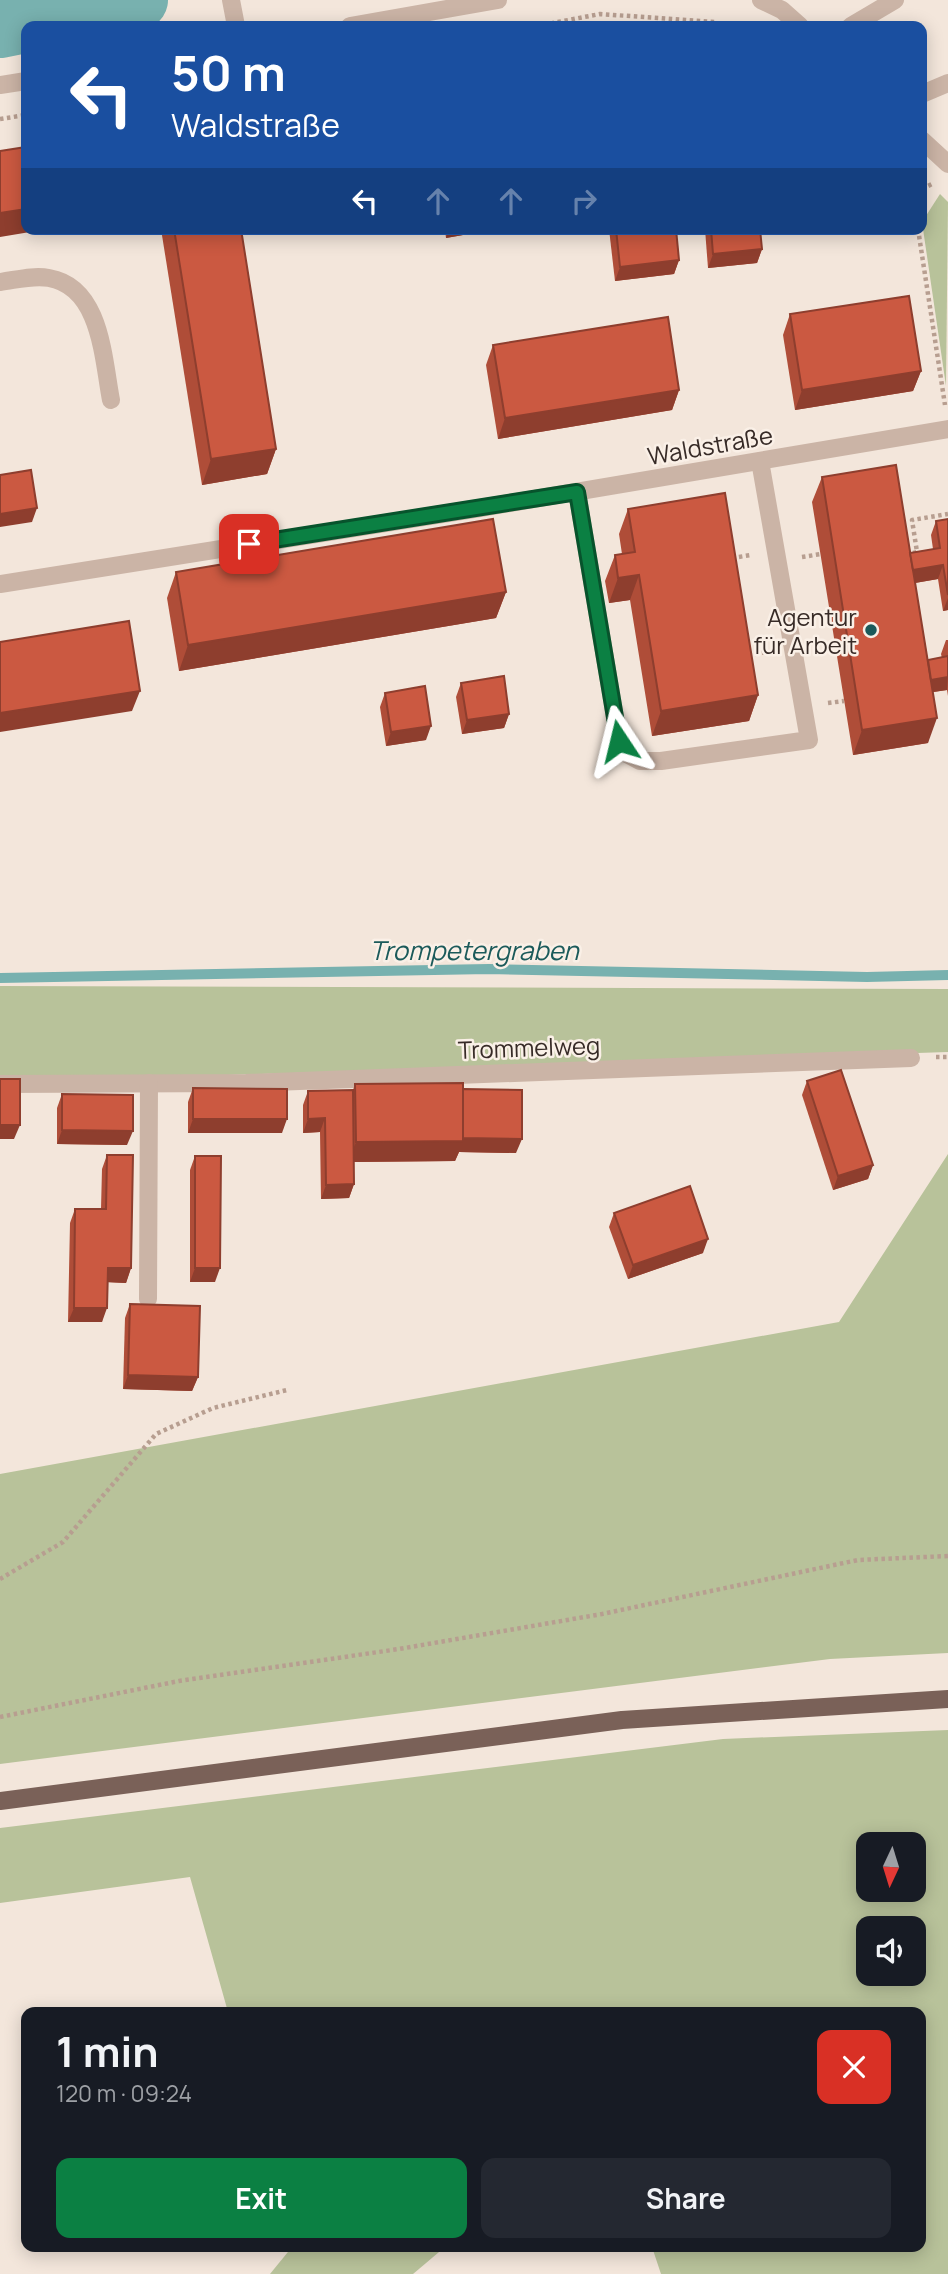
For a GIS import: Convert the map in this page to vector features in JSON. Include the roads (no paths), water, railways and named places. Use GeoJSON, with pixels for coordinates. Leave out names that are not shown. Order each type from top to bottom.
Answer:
{"type":"FeatureCollection","features":[{"type":"Feature","properties":{"kind":"main road"},"geometry":{"type":"LineString","coordinates":[[0,1801],[622,1720],[948,1699]]}},
{"type":"Feature","properties":{"kind":"street"},"geometry":{"type":"LineString","coordinates":[[231,0],[235,21]]}},
{"type":"Feature","properties":{"kind":"street"},"geometry":{"type":"LineString","coordinates":[[378,21],[498,0]]}},
{"type":"Feature","properties":{"kind":"street"},"geometry":{"type":"LineString","coordinates":[[761,0],[782,10],[794,21]]}},
{"type":"Feature","properties":{"kind":"street"},"geometry":{"type":"LineString","coordinates":[[859,21],[895,0]]}},
{"type":"Feature","properties":{"kind":"street"},"geometry":{"type":"LineString","coordinates":[[0,85],[21,82]]}},
{"type":"Feature","properties":{"kind":"street"},"geometry":{"type":"LineString","coordinates":[[927,92],[948,83]]}},
{"type":"Feature","properties":{"kind":"street"},"geometry":{"type":"LineString","coordinates":[[927,145],[948,164]]}},
{"type":"Feature","properties":{"kind":"street"},"geometry":{"type":"LineString","coordinates":[[0,282],[35,277],[50,278],[67,285],[81,297],[95,322],[111,400]]}},
{"type":"Feature","properties":{"kind":"street","name":"Waldstraße"},"geometry":{"type":"LineString","coordinates":[[0,584],[760,461],[947,421]]}},
{"type":"Feature","properties":{"kind":"street"},"geometry":{"type":"LineString","coordinates":[[577,492],[619,741],[624,752],[640,761],[661,761],[809,740],[760,461]]}},
{"type":"Feature","properties":{"kind":"street","name":"Trommelweg"},"geometry":{"type":"LineString","coordinates":[[0,1084],[246,1083],[911,1058]]}},
{"type":"Feature","properties":{"kind":"street"},"geometry":{"type":"LineString","coordinates":[[148,1299],[149,1083]]}},
{"type":"Feature","properties":{"kind":"waterway"},"geometry":{"type":"LineString","coordinates":[[34,21],[138,0]]}},
{"type":"Feature","properties":{"kind":"waterway"},"geometry":{"type":"LineString","coordinates":[[0,28],[21,24]]}},
{"type":"Feature","properties":{"kind":"waterway","name":"Trompetergraben"},"geometry":{"type":"LineString","coordinates":[[0,978],[489,969],[867,977],[948,975]]}},
{"type":"Feature","properties":{"kind":"place","name":"Agentur für Arbeit"},"geometry":{"type":"Point","coordinates":[871,630]}}]}
